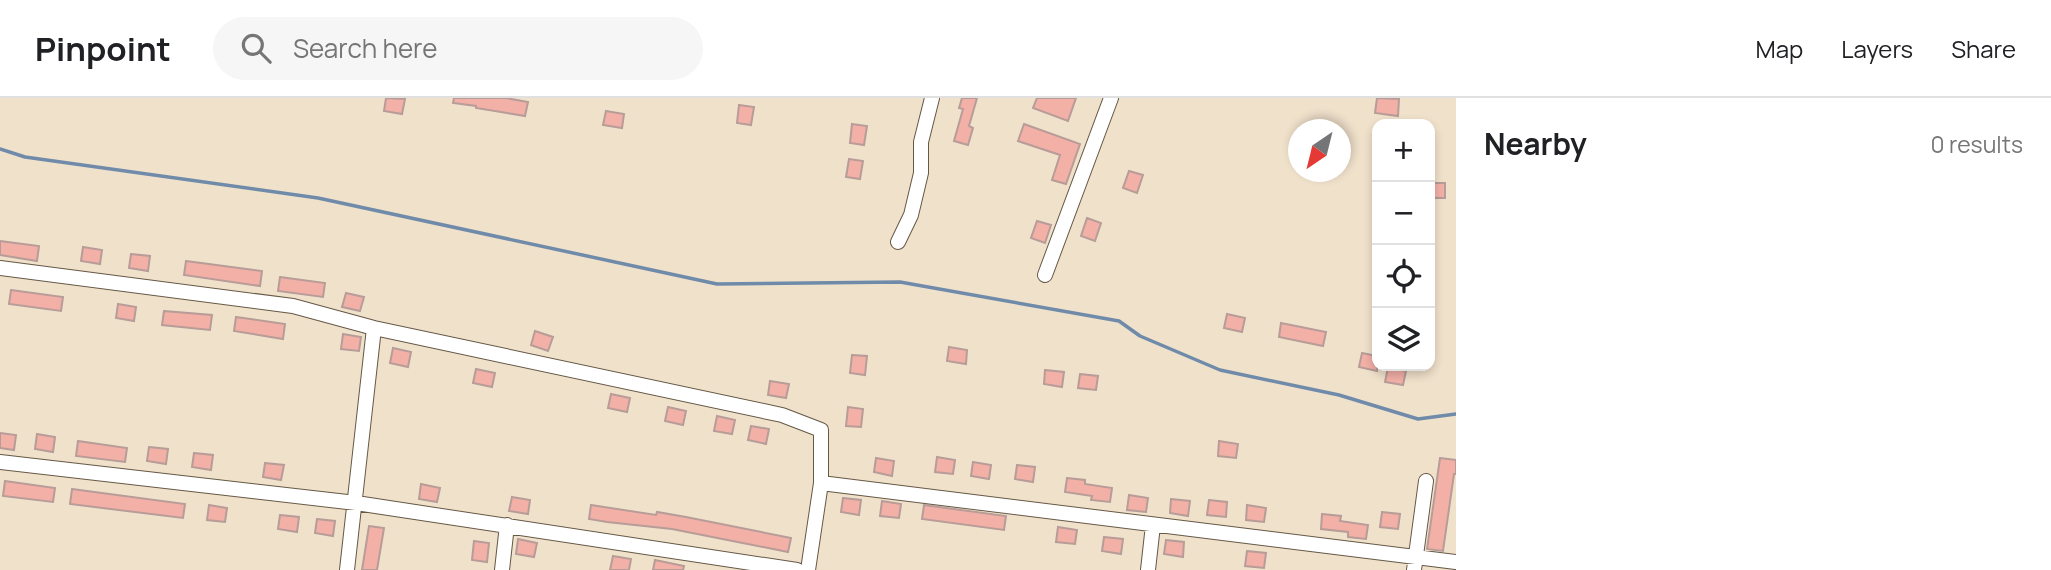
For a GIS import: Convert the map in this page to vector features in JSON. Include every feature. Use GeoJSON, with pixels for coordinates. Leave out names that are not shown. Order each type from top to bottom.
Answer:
{"type":"FeatureCollection","features":[{"type":"Feature","properties":{"kind":"street"},"geometry":{"type":"LineString","coordinates":[[898,242],[914,205],[921,173],[920,142],[932,98]]}},
{"type":"Feature","properties":{"kind":"street"},"geometry":{"type":"LineString","coordinates":[[1045,275],[1111,98]]}},
{"type":"Feature","properties":{"kind":"street"},"geometry":{"type":"LineString","coordinates":[[0,268],[293,306],[374,328],[782,415],[802,422],[821,430],[821,483],[808,570]]}},
{"type":"Feature","properties":{"kind":"street"},"geometry":{"type":"LineString","coordinates":[[347,570],[374,328]]}},
{"type":"Feature","properties":{"kind":"street"},"geometry":{"type":"LineString","coordinates":[[0,462],[356,503],[797,570]]}},
{"type":"Feature","properties":{"kind":"street"},"geometry":{"type":"LineString","coordinates":[[1415,564],[1426,481]]}},
{"type":"Feature","properties":{"kind":"street"},"geometry":{"type":"LineString","coordinates":[[821,483],[1153,526],[1415,564],[1456,562]]}},
{"type":"Feature","properties":{"kind":"street"},"geometry":{"type":"LineString","coordinates":[[502,570],[507,525]]}},
{"type":"Feature","properties":{"kind":"street"},"geometry":{"type":"LineString","coordinates":[[1148,570],[1153,526]]}},
{"type":"Feature","properties":{"kind":"building"},"geometry":{"type":"Polygon","coordinates":[[[386,98],[405,99],[402,114],[384,111],[386,98]]]}},
{"type":"Feature","properties":{"kind":"building"},"geometry":{"type":"Polygon","coordinates":[[[454,98],[506,98],[528,102],[525,116],[453,103],[454,98]]]}},
{"type":"Feature","properties":{"kind":"building"},"geometry":{"type":"Polygon","coordinates":[[[962,98],[977,98],[969,126],[973,128],[968,145],[954,141],[963,109],[959,108],[962,98]]]}},
{"type":"Feature","properties":{"kind":"building"},"geometry":{"type":"Polygon","coordinates":[[[1037,98],[1076,98],[1068,121],[1033,108],[1037,98]]]}},
{"type":"Feature","properties":{"kind":"building"},"geometry":{"type":"Polygon","coordinates":[[[1377,98],[1399,99],[1398,116],[1375,113],[1377,98]]]}},
{"type":"Feature","properties":{"kind":"building"},"geometry":{"type":"Polygon","coordinates":[[[739,105],[754,107],[751,125],[737,123],[739,105]]]}},
{"type":"Feature","properties":{"kind":"building"},"geometry":{"type":"Polygon","coordinates":[[[606,111],[624,114],[622,128],[603,125],[606,111]]]}},
{"type":"Feature","properties":{"kind":"building"},"geometry":{"type":"Polygon","coordinates":[[[852,124],[867,126],[864,145],[850,143],[852,124]]]}},
{"type":"Feature","properties":{"kind":"building"},"geometry":{"type":"Polygon","coordinates":[[[1024,124],[1080,144],[1066,184],[1052,180],[1060,155],[1018,141],[1024,124]]]}},
{"type":"Feature","properties":{"kind":"building"},"geometry":{"type":"Polygon","coordinates":[[[849,159],[863,161],[860,179],[846,177],[849,159]]]}},
{"type":"Feature","properties":{"kind":"building"},"geometry":{"type":"Polygon","coordinates":[[[1129,171],[1143,175],[1137,193],[1123,188],[1129,171]]]}},
{"type":"Feature","properties":{"kind":"building"},"geometry":{"type":"Polygon","coordinates":[[[1435,183],[1445,183],[1445,198],[1435,198],[1435,183]]]}},
{"type":"Feature","properties":{"kind":"building"},"geometry":{"type":"Polygon","coordinates":[[[1087,218],[1101,223],[1095,241],[1081,236],[1087,218]]]}},
{"type":"Feature","properties":{"kind":"building"},"geometry":{"type":"Polygon","coordinates":[[[1037,221],[1051,225],[1045,243],[1031,238],[1037,221]]]}},
{"type":"Feature","properties":{"kind":"building"},"geometry":{"type":"Polygon","coordinates":[[[0,241],[39,246],[37,261],[0,255],[0,241]]]}},
{"type":"Feature","properties":{"kind":"building"},"geometry":{"type":"Polygon","coordinates":[[[83,247],[102,250],[100,264],[81,261],[83,247]]]}},
{"type":"Feature","properties":{"kind":"building"},"geometry":{"type":"Polygon","coordinates":[[[131,254],[150,256],[148,271],[129,268],[131,254]]]}},
{"type":"Feature","properties":{"kind":"building"},"geometry":{"type":"Polygon","coordinates":[[[186,261],[262,271],[260,286],[184,275],[186,261]]]}},
{"type":"Feature","properties":{"kind":"building"},"geometry":{"type":"Polygon","coordinates":[[[280,277],[325,283],[323,297],[278,291],[280,277]]]}},
{"type":"Feature","properties":{"kind":"building"},"geometry":{"type":"Polygon","coordinates":[[[11,290],[63,297],[61,311],[9,304],[11,290]]]}},
{"type":"Feature","properties":{"kind":"building"},"geometry":{"type":"Polygon","coordinates":[[[346,293],[364,297],[360,311],[342,307],[346,293]]]}},
{"type":"Feature","properties":{"kind":"building"},"geometry":{"type":"Polygon","coordinates":[[[118,304],[136,307],[134,321],[116,318],[118,304]]]}},
{"type":"Feature","properties":{"kind":"building"},"geometry":{"type":"Polygon","coordinates":[[[164,311],[212,315],[210,330],[162,325],[164,311]]]}},
{"type":"Feature","properties":{"kind":"building"},"geometry":{"type":"Polygon","coordinates":[[[1227,314],[1245,318],[1242,332],[1224,328],[1227,314]]]}},
{"type":"Feature","properties":{"kind":"building"},"geometry":{"type":"Polygon","coordinates":[[[236,317],[285,324],[283,339],[234,331],[236,317]]]}},
{"type":"Feature","properties":{"kind":"building"},"geometry":{"type":"Polygon","coordinates":[[[1281,323],[1326,332],[1323,346],[1279,337],[1281,323]]]}},
{"type":"Feature","properties":{"kind":"building"},"geometry":{"type":"Polygon","coordinates":[[[535,331],[553,337],[548,351],[531,345],[535,331]]]}},
{"type":"Feature","properties":{"kind":"building"},"geometry":{"type":"Polygon","coordinates":[[[343,334],[361,337],[359,351],[341,349],[343,334]]]}},
{"type":"Feature","properties":{"kind":"building"},"geometry":{"type":"Polygon","coordinates":[[[949,347],[967,350],[966,364],[947,361],[949,347]]]}},
{"type":"Feature","properties":{"kind":"building"},"geometry":{"type":"Polygon","coordinates":[[[393,348],[411,352],[408,367],[390,363],[393,348]]]}},
{"type":"Feature","properties":{"kind":"building"},"geometry":{"type":"Polygon","coordinates":[[[1362,353],[1372,355],[1372,370],[1359,367],[1362,353]]]}},
{"type":"Feature","properties":{"kind":"building"},"geometry":{"type":"Polygon","coordinates":[[[852,355],[867,356],[865,375],[850,373],[852,355]]]}},
{"type":"Feature","properties":{"kind":"building"},"geometry":{"type":"Polygon","coordinates":[[[476,369],[495,373],[492,387],[473,383],[476,369]]]}},
{"type":"Feature","properties":{"kind":"building"},"geometry":{"type":"Polygon","coordinates":[[[1045,370],[1064,372],[1062,387],[1044,384],[1045,370]]]}},
{"type":"Feature","properties":{"kind":"building"},"geometry":{"type":"Polygon","coordinates":[[[1387,371],[1406,371],[1403,385],[1385,382],[1387,371]]]}},
{"type":"Feature","properties":{"kind":"building"},"geometry":{"type":"Polygon","coordinates":[[[1080,374],[1098,376],[1096,390],[1078,388],[1080,374]]]}},
{"type":"Feature","properties":{"kind":"building"},"geometry":{"type":"Polygon","coordinates":[[[770,381],[789,384],[786,398],[768,395],[770,381]]]}},
{"type":"Feature","properties":{"kind":"building"},"geometry":{"type":"Polygon","coordinates":[[[611,394],[630,398],[627,412],[608,408],[611,394]]]}},
{"type":"Feature","properties":{"kind":"building"},"geometry":{"type":"Polygon","coordinates":[[[668,407],[686,411],[683,425],[665,421],[668,407]]]}},
{"type":"Feature","properties":{"kind":"building"},"geometry":{"type":"Polygon","coordinates":[[[848,407],[863,409],[861,427],[846,426],[848,407]]]}},
{"type":"Feature","properties":{"kind":"building"},"geometry":{"type":"Polygon","coordinates":[[[717,416],[735,420],[732,434],[714,431],[717,416]]]}},
{"type":"Feature","properties":{"kind":"building"},"geometry":{"type":"Polygon","coordinates":[[[751,426],[769,429],[766,444],[748,440],[751,426]]]}},
{"type":"Feature","properties":{"kind":"building"},"geometry":{"type":"Polygon","coordinates":[[[0,433],[16,435],[14,450],[0,448],[0,433]]]}},
{"type":"Feature","properties":{"kind":"building"},"geometry":{"type":"Polygon","coordinates":[[[37,434],[55,437],[53,452],[35,449],[37,434]]]}},
{"type":"Feature","properties":{"kind":"building"},"geometry":{"type":"Polygon","coordinates":[[[78,441],[127,448],[125,462],[76,456],[78,441]]]}},
{"type":"Feature","properties":{"kind":"building"},"geometry":{"type":"Polygon","coordinates":[[[1219,441],[1238,444],[1236,458],[1218,456],[1219,441]]]}},
{"type":"Feature","properties":{"kind":"building"},"geometry":{"type":"Polygon","coordinates":[[[149,447],[168,449],[166,464],[147,461],[149,447]]]}},
{"type":"Feature","properties":{"kind":"building"},"geometry":{"type":"Polygon","coordinates":[[[194,453],[213,455],[211,470],[192,467],[194,453]]]}},
{"type":"Feature","properties":{"kind":"building"},"geometry":{"type":"Polygon","coordinates":[[[937,457],[955,460],[953,474],[935,472],[937,457]]]}},
{"type":"Feature","properties":{"kind":"building"},"geometry":{"type":"Polygon","coordinates":[[[876,458],[894,461],[892,476],[874,472],[876,458]]]}},
{"type":"Feature","properties":{"kind":"building"},"geometry":{"type":"Polygon","coordinates":[[[1440,458],[1456,460],[1443,551],[1427,549],[1440,458]]]}},
{"type":"Feature","properties":{"kind":"building"},"geometry":{"type":"Polygon","coordinates":[[[973,462],[991,465],[989,479],[971,476],[973,462]]]}},
{"type":"Feature","properties":{"kind":"building"},"geometry":{"type":"Polygon","coordinates":[[[265,463],[284,465],[281,480],[263,477],[265,463]]]}},
{"type":"Feature","properties":{"kind":"building"},"geometry":{"type":"Polygon","coordinates":[[[1017,465],[1035,467],[1033,482],[1015,479],[1017,465]]]}},
{"type":"Feature","properties":{"kind":"building"},"geometry":{"type":"Polygon","coordinates":[[[1067,478],[1112,488],[1110,502],[1091,500],[1092,496],[1065,492],[1067,478]]]}},
{"type":"Feature","properties":{"kind":"building"},"geometry":{"type":"Polygon","coordinates":[[[5,481],[55,488],[53,502],[3,496],[5,481]]]}},
{"type":"Feature","properties":{"kind":"building"},"geometry":{"type":"Polygon","coordinates":[[[421,484],[440,488],[437,502],[419,499],[421,484]]]}},
{"type":"Feature","properties":{"kind":"building"},"geometry":{"type":"Polygon","coordinates":[[[72,489],[185,504],[183,518],[70,504],[72,489]]]}},
{"type":"Feature","properties":{"kind":"building"},"geometry":{"type":"Polygon","coordinates":[[[1129,495],[1148,498],[1146,512],[1127,510],[1129,495]]]}},
{"type":"Feature","properties":{"kind":"building"},"geometry":{"type":"Polygon","coordinates":[[[512,497],[530,500],[528,514],[509,511],[512,497]]]}},
{"type":"Feature","properties":{"kind":"building"},"geometry":{"type":"Polygon","coordinates":[[[843,498],[861,500],[859,515],[841,512],[843,498]]]}},
{"type":"Feature","properties":{"kind":"building"},"geometry":{"type":"Polygon","coordinates":[[[1171,499],[1190,501],[1188,516],[1170,513],[1171,499]]]}},
{"type":"Feature","properties":{"kind":"building"},"geometry":{"type":"Polygon","coordinates":[[[1209,500],[1227,502],[1226,517],[1207,515],[1209,500]]]}},
{"type":"Feature","properties":{"kind":"building"},"geometry":{"type":"Polygon","coordinates":[[[882,501],[901,504],[899,518],[880,516],[882,501]]]}},
{"type":"Feature","properties":{"kind":"building"},"geometry":{"type":"Polygon","coordinates":[[[209,505],[227,508],[225,522],[207,520],[209,505]]]}},
{"type":"Feature","properties":{"kind":"building"},"geometry":{"type":"Polygon","coordinates":[[[591,505],[656,515],[657,512],[791,538],[788,552],[672,529],[589,519],[591,505]]]}},
{"type":"Feature","properties":{"kind":"building"},"geometry":{"type":"Polygon","coordinates":[[[924,505],[1006,516],[1004,530],[922,519],[924,505]]]}},
{"type":"Feature","properties":{"kind":"building"},"geometry":{"type":"Polygon","coordinates":[[[1247,505],[1266,508],[1264,522],[1246,520],[1247,505]]]}},
{"type":"Feature","properties":{"kind":"building"},"geometry":{"type":"Polygon","coordinates":[[[1382,512],[1400,514],[1398,529],[1380,527],[1382,512]]]}},
{"type":"Feature","properties":{"kind":"building"},"geometry":{"type":"Polygon","coordinates":[[[1322,514],[1341,516],[1340,521],[1368,525],[1366,539],[1348,537],[1348,532],[1321,529],[1322,514]]]}},
{"type":"Feature","properties":{"kind":"building"},"geometry":{"type":"Polygon","coordinates":[[[280,515],[299,517],[297,532],[278,529],[280,515]]]}},
{"type":"Feature","properties":{"kind":"building"},"geometry":{"type":"Polygon","coordinates":[[[317,519],[335,521],[333,536],[315,533],[317,519]]]}},
{"type":"Feature","properties":{"kind":"building"},"geometry":{"type":"Polygon","coordinates":[[[369,526],[384,528],[377,570],[362,570],[369,526]]]}},
{"type":"Feature","properties":{"kind":"building"},"geometry":{"type":"Polygon","coordinates":[[[1058,527],[1077,530],[1075,544],[1056,542],[1058,527]]]}},
{"type":"Feature","properties":{"kind":"building"},"geometry":{"type":"Polygon","coordinates":[[[1104,537],[1123,539],[1121,554],[1102,551],[1104,537]]]}},
{"type":"Feature","properties":{"kind":"building"},"geometry":{"type":"Polygon","coordinates":[[[518,539],[537,543],[534,557],[516,554],[518,539]]]}},
{"type":"Feature","properties":{"kind":"building"},"geometry":{"type":"Polygon","coordinates":[[[1166,540],[1184,542],[1183,557],[1164,554],[1166,540]]]}},
{"type":"Feature","properties":{"kind":"building"},"geometry":{"type":"Polygon","coordinates":[[[474,541],[489,543],[487,562],[472,560],[474,541]]]}},
{"type":"Feature","properties":{"kind":"building"},"geometry":{"type":"Polygon","coordinates":[[[1247,551],[1266,553],[1264,568],[1245,566],[1247,551]]]}},
{"type":"Feature","properties":{"kind":"building"},"geometry":{"type":"Polygon","coordinates":[[[613,556],[631,559],[629,570],[610,570],[613,556]]]}},
{"type":"Feature","properties":{"kind":"building"},"geometry":{"type":"Polygon","coordinates":[[[655,560],[684,566],[683,570],[653,570],[655,560]]]}},
{"type":"Feature","properties":{"kind":"waterway"},"geometry":{"type":"LineString","coordinates":[[0,149],[25,157],[318,198],[717,284],[900,282],[1119,321],[1140,336],[1220,370],[1339,395],[1418,419],[1456,414]]}}]}
